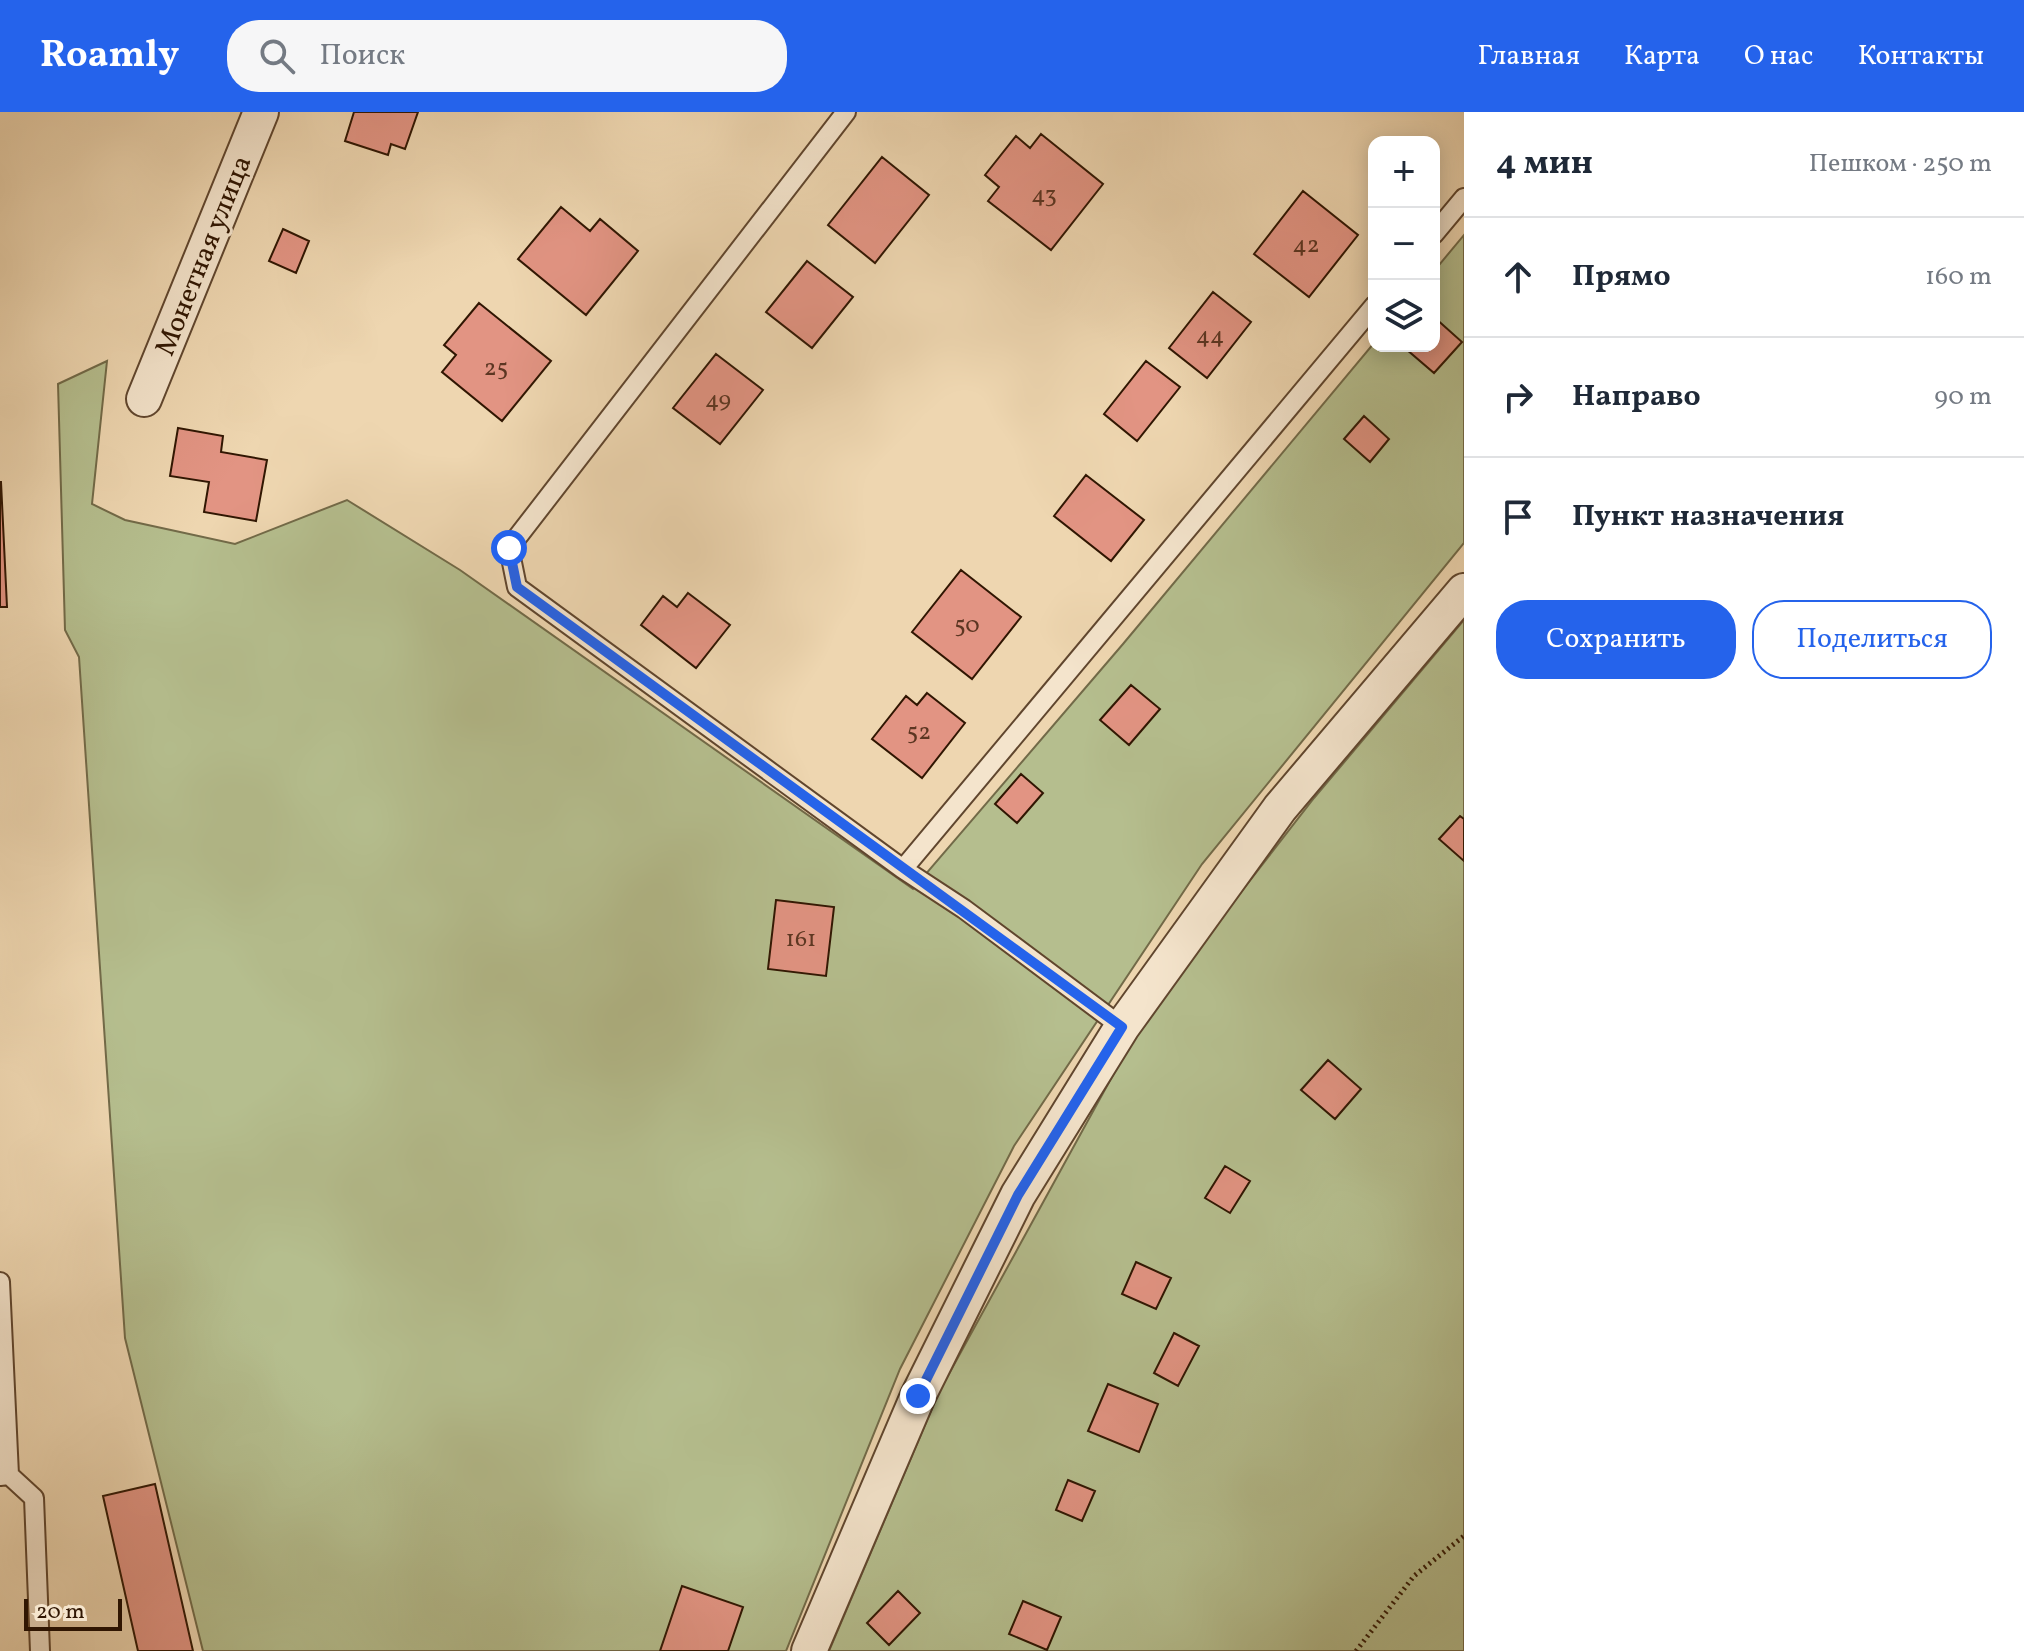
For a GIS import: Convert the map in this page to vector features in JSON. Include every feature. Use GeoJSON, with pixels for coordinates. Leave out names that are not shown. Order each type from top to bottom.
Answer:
{"type":"FeatureCollection","features":[{"type":"Feature","properties":{"kind":"street","name":"Монетная улица"},"geometry":{"type":"LineString","coordinates":[[144,399],[261,112]]}},
{"type":"Feature","properties":{"kind":"street"},"geometry":{"type":"LineString","coordinates":[[809,1651],[918,1396],[1018,1195],[1122,1027],[1280,808],[1464,591]]}},
{"type":"Feature","properties":{"kind":"lane"},"geometry":{"type":"LineString","coordinates":[[846,112],[509,548],[517,587],[903,869],[964,909],[1122,1027]]}},
{"type":"Feature","properties":{"kind":"lane"},"geometry":{"type":"LineString","coordinates":[[1440,227],[1464,198]]}},
{"type":"Feature","properties":{"kind":"lane"},"geometry":{"type":"LineString","coordinates":[[903,869],[1368,313]]}},
{"type":"Feature","properties":{"kind":"lane"},"geometry":{"type":"LineString","coordinates":[[0,1282],[5,1475],[34,1498],[40,1651]]}},
{"type":"Feature","properties":{"kind":"path"},"geometry":{"type":"LineString","coordinates":[[1356,1651],[1414,1576],[1464,1536]]}},
{"type":"Feature","properties":{"kind":"green space"},"geometry":{"type":"Polygon","coordinates":[[[1464,235],[1464,543],[1202,864],[1014,1146],[900,1369],[786,1651],[203,1651],[125,1338],[79,657],[65,630],[58,384],[107,361],[92,504],[125,520],[235,544],[347,500],[460,570],[913,889],[1368,350],[1440,352],[1440,264],[1464,235]]]}},
{"type":"Feature","properties":{"kind":"green space"},"geometry":{"type":"Polygon","coordinates":[[[1464,620],[1464,1651],[829,1651],[939,1392],[1147,1013],[1314,798],[1464,620]]]}},
{"type":"Feature","properties":{"kind":"building"},"geometry":{"type":"Polygon","coordinates":[[[354,112],[418,112],[405,149],[391,144],[388,155],[345,141],[354,112]]]}},
{"type":"Feature","properties":{"kind":"building"},"geometry":{"type":"Polygon","coordinates":[[[1041,134],[1103,184],[1051,250],[988,201],[999,187],[985,175],[1016,136],[1030,148],[1041,134]]]}},
{"type":"Feature","properties":{"kind":"building"},"geometry":{"type":"Polygon","coordinates":[[[882,157],[929,195],[875,263],[828,225],[882,157]]]}},
{"type":"Feature","properties":{"kind":"building"},"geometry":{"type":"Polygon","coordinates":[[[1303,191],[1358,235],[1309,297],[1254,254],[1303,191]]]}},
{"type":"Feature","properties":{"kind":"building"},"geometry":{"type":"Polygon","coordinates":[[[561,207],[590,231],[600,219],[638,251],[586,315],[518,259],[561,207]]]}},
{"type":"Feature","properties":{"kind":"building"},"geometry":{"type":"Polygon","coordinates":[[[283,229],[309,241],[296,273],[269,261],[283,229]]]}},
{"type":"Feature","properties":{"kind":"building"},"geometry":{"type":"Polygon","coordinates":[[[807,261],[853,297],[812,348],[766,312],[807,261]]]}},
{"type":"Feature","properties":{"kind":"building"},"geometry":{"type":"Polygon","coordinates":[[[1213,292],[1251,322],[1207,378],[1169,348],[1213,292]]]}},
{"type":"Feature","properties":{"kind":"building"},"geometry":{"type":"Polygon","coordinates":[[[479,303],[551,361],[502,421],[442,372],[456,355],[444,345],[479,303]]]}},
{"type":"Feature","properties":{"kind":"building"},"geometry":{"type":"Polygon","coordinates":[[[1440,322],[1462,342],[1434,373],[1410,352],[1440,352],[1440,322]]]}},
{"type":"Feature","properties":{"kind":"building"},"geometry":{"type":"Polygon","coordinates":[[[716,354],[763,390],[720,444],[673,408],[716,354]]]}},
{"type":"Feature","properties":{"kind":"building"},"geometry":{"type":"Polygon","coordinates":[[[1146,361],[1180,387],[1137,441],[1104,414],[1146,361]]]}},
{"type":"Feature","properties":{"kind":"building"},"geometry":{"type":"Polygon","coordinates":[[[1364,416],[1389,439],[1370,462],[1344,439],[1364,416]]]}},
{"type":"Feature","properties":{"kind":"building"},"geometry":{"type":"Polygon","coordinates":[[[178,428],[223,436],[221,452],[267,460],[256,521],[204,512],[209,482],[170,476],[178,428]]]}},
{"type":"Feature","properties":{"kind":"building"},"geometry":{"type":"Polygon","coordinates":[[[1086,475],[1144,520],[1111,561],[1054,516],[1086,475]]]}},
{"type":"Feature","properties":{"kind":"building"},"geometry":{"type":"Polygon","coordinates":[[[1,482],[7,607],[0,607],[1,482]]]}},
{"type":"Feature","properties":{"kind":"building"},"geometry":{"type":"Polygon","coordinates":[[[961,570],[1021,617],[972,679],[912,632],[961,570]]]}},
{"type":"Feature","properties":{"kind":"building"},"geometry":{"type":"Polygon","coordinates":[[[688,593],[730,625],[696,668],[641,625],[663,596],[677,607],[688,593]]]}},
{"type":"Feature","properties":{"kind":"building"},"geometry":{"type":"Polygon","coordinates":[[[1131,685],[1160,709],[1129,745],[1100,720],[1131,685]]]}},
{"type":"Feature","properties":{"kind":"building"},"geometry":{"type":"Polygon","coordinates":[[[927,693],[965,723],[922,778],[872,739],[906,696],[917,705],[927,693]]]}},
{"type":"Feature","properties":{"kind":"building"},"geometry":{"type":"Polygon","coordinates":[[[1021,774],[1043,793],[1017,823],[995,804],[1021,774]]]}},
{"type":"Feature","properties":{"kind":"building"},"geometry":{"type":"Polygon","coordinates":[[[1460,816],[1464,819],[1464,861],[1439,839],[1460,816]]]}},
{"type":"Feature","properties":{"kind":"building"},"geometry":{"type":"Polygon","coordinates":[[[776,900],[834,907],[826,976],[768,969],[776,900]]]}},
{"type":"Feature","properties":{"kind":"building"},"geometry":{"type":"Polygon","coordinates":[[[1328,1060],[1361,1089],[1335,1119],[1301,1090],[1328,1060]]]}},
{"type":"Feature","properties":{"kind":"building"},"geometry":{"type":"Polygon","coordinates":[[[1225,1166],[1250,1181],[1230,1213],[1205,1198],[1225,1166]]]}},
{"type":"Feature","properties":{"kind":"building"},"geometry":{"type":"Polygon","coordinates":[[[1136,1262],[1171,1278],[1156,1309],[1122,1294],[1136,1262]]]}},
{"type":"Feature","properties":{"kind":"building"},"geometry":{"type":"Polygon","coordinates":[[[1174,1333],[1199,1346],[1178,1386],[1154,1373],[1174,1333]]]}},
{"type":"Feature","properties":{"kind":"building"},"geometry":{"type":"Polygon","coordinates":[[[1108,1384],[1158,1404],[1139,1452],[1088,1431],[1108,1384]]]}},
{"type":"Feature","properties":{"kind":"building"},"geometry":{"type":"Polygon","coordinates":[[[1068,1480],[1095,1491],[1082,1521],[1056,1510],[1068,1480]]]}},
{"type":"Feature","properties":{"kind":"building"},"geometry":{"type":"Polygon","coordinates":[[[155,1484],[193,1651],[138,1651],[103,1496],[155,1484]]]}},
{"type":"Feature","properties":{"kind":"building"},"geometry":{"type":"Polygon","coordinates":[[[682,1586],[743,1607],[728,1651],[660,1651],[682,1586]]]}},
{"type":"Feature","properties":{"kind":"building"},"geometry":{"type":"Polygon","coordinates":[[[898,1591],[920,1613],[889,1645],[867,1623],[898,1591]]]}},
{"type":"Feature","properties":{"kind":"building"},"geometry":{"type":"Polygon","coordinates":[[[1023,1601],[1061,1617],[1047,1650],[1009,1634],[1023,1601]]]}},
{"type":"Feature","properties":{"kind":"route"},"geometry":{"type":"LineString","coordinates":[[509,548],[517,587],[915,878],[964,909],[1122,1027],[1018,1195],[918,1396]]}}]}
